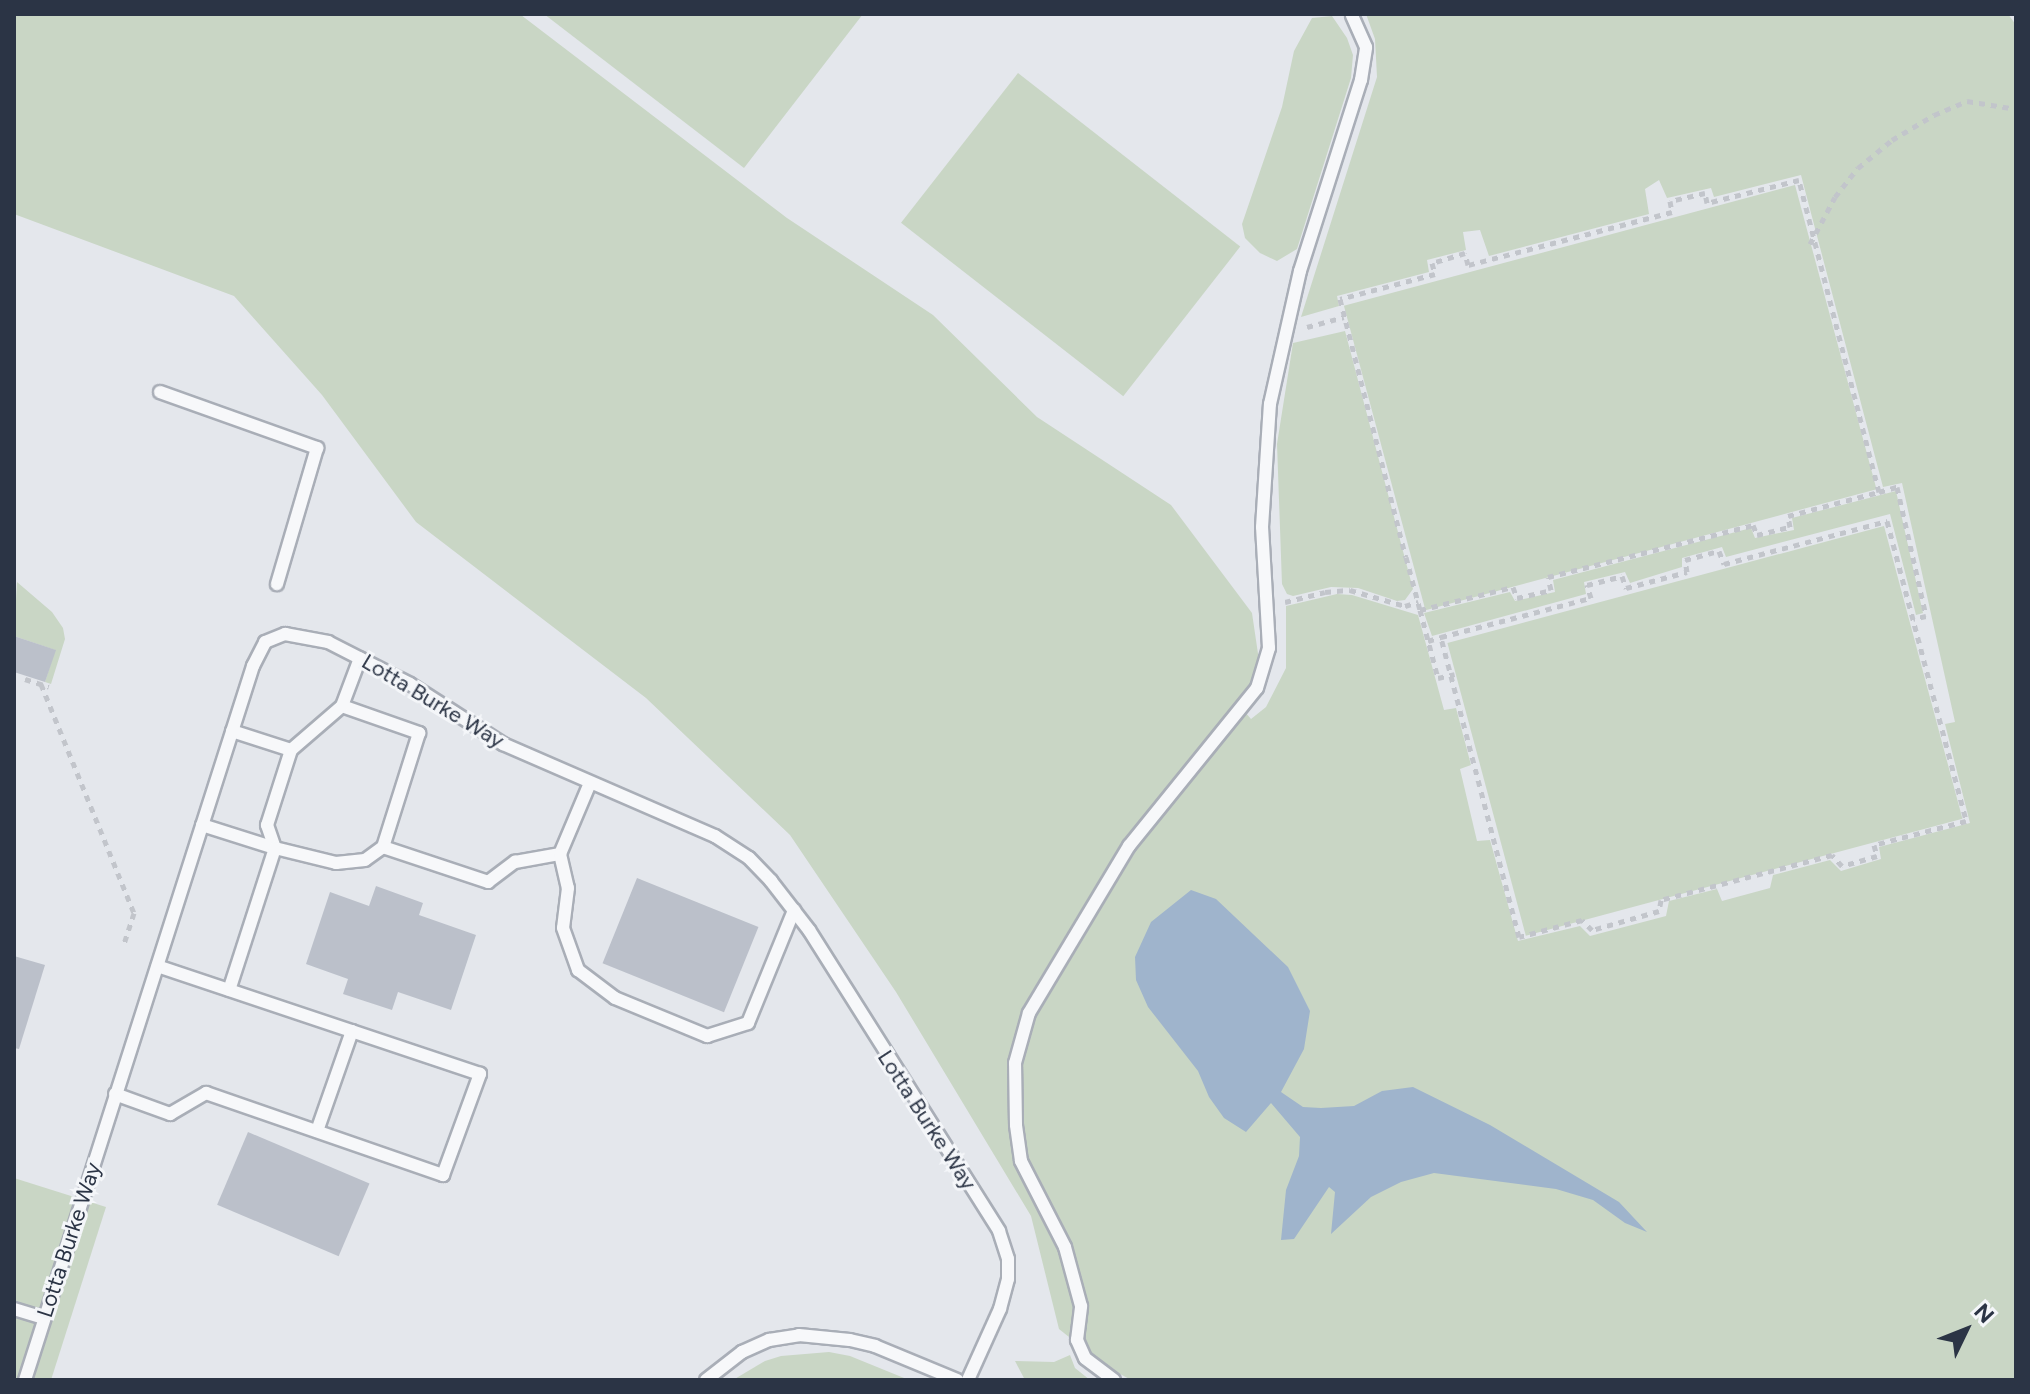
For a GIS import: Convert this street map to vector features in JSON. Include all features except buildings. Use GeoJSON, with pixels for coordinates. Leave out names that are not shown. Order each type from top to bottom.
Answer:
{"type":"FeatureCollection","features":[{"type":"Feature","properties":{"kind":"lane"},"geometry":{"type":"LineString","coordinates":[[1114,1380],[1085,1358],[1077,1340],[1081,1306],[1065,1247],[1021,1161],[1016,1125],[1015,1063],[1029,1013],[1129,846],[1257,688],[1269,648],[1269,606],[1262,527],[1270,404],[1284,333],[1361,80],[1366,47],[1352,15]]}},
{"type":"Feature","properties":{"kind":"lane"},"geometry":{"type":"LineString","coordinates":[[160,392],[317,448],[277,584]]}},
{"type":"Feature","properties":{"kind":"lane","name":"Lotta Burke Way"},"geometry":{"type":"LineString","coordinates":[[25,1380],[253,666],[265,642],[285,634],[309,635],[360,658],[410,684],[503,744],[715,836],[739,850],[794,910],[999,1231],[1008,1259],[1008,1279],[1000,1309],[968,1380]]}},
{"type":"Feature","properties":{"kind":"lane"},"geometry":{"type":"LineString","coordinates":[[229,990],[275,848],[267,825],[291,750],[342,706],[360,658]]}},
{"type":"Feature","properties":{"kind":"lane"},"geometry":{"type":"LineString","coordinates":[[202,825],[336,863],[365,860],[383,847],[419,733],[342,706]]}},
{"type":"Feature","properties":{"kind":"lane"},"geometry":{"type":"LineString","coordinates":[[232,731],[291,750]]}},
{"type":"Feature","properties":{"kind":"lane"},"geometry":{"type":"LineString","coordinates":[[590,783],[560,854],[568,888],[563,928],[578,970],[615,998],[707,1036],[748,1023],[794,910]]}},
{"type":"Feature","properties":{"kind":"lane"},"geometry":{"type":"LineString","coordinates":[[383,847],[488,882],[515,862],[560,854]]}},
{"type":"Feature","properties":{"kind":"lane"},"geometry":{"type":"LineString","coordinates":[[115,1094],[170,1114],[206,1093],[443,1175],[480,1074],[158,966]]}},
{"type":"Feature","properties":{"kind":"lane"},"geometry":{"type":"LineString","coordinates":[[317,1131],[352,1031]]}},
{"type":"Feature","properties":{"kind":"lane"},"geometry":{"type":"LineString","coordinates":[[14,1309],[44,1318]]}},
{"type":"Feature","properties":{"kind":"lane"},"geometry":{"type":"LineString","coordinates":[[706,1380],[742,1352],[769,1340],[799,1335],[875,1346],[957,1380]]}},
{"type":"Feature","properties":{"kind":"path"},"geometry":{"type":"LineString","coordinates":[[1810,244],[1835,197],[1858,168],[1892,140],[1934,115],[1967,101],[2016,109]]}},
{"type":"Feature","properties":{"kind":"path"},"geometry":{"type":"LineString","coordinates":[[1453,675],[1438,678],[1340,299],[1435,274],[1432,263],[1465,253],[1468,265],[1672,212],[1670,201],[1705,193],[1707,203],[1799,180],[1879,492]]}},
{"type":"Feature","properties":{"kind":"path"},"geometry":{"type":"LineString","coordinates":[[1284,333],[1344,317]]}},
{"type":"Feature","properties":{"kind":"path"},"geometry":{"type":"LineString","coordinates":[[1420,610],[1513,587],[1517,598],[1551,590],[1548,577],[1753,525],[1757,535],[1790,527],[1788,516],[1897,487],[1926,616],[1913,619]]}},
{"type":"Feature","properties":{"kind":"path"},"geometry":{"type":"LineString","coordinates":[[1428,641],[1441,637],[1591,598],[1587,585],[1622,576],[1626,588],[1687,572],[1685,560],[1719,551],[1724,564],[1887,521],[1966,821],[1874,845],[1877,856],[1842,866],[1832,855],[1661,900],[1659,911],[1592,930],[1582,920],[1519,937],[1441,637]]}},
{"type":"Feature","properties":{"kind":"path"},"geometry":{"type":"LineString","coordinates":[[1269,606],[1325,592],[1350,590],[1405,606],[1418,602]]}},
{"type":"Feature","properties":{"kind":"path"},"geometry":{"type":"LineString","coordinates":[[25,679],[49,687]]}},
{"type":"Feature","properties":{"kind":"path"},"geometry":{"type":"LineString","coordinates":[[41,684],[134,913],[124,944]]}},
{"type":"Feature","properties":{"kind":"green space"},"geometry":{"type":"Polygon","coordinates":[[[14,14],[521,15],[787,218],[933,315],[1037,417],[1171,505],[1252,613],[1261,674],[1245,712],[1251,719],[1266,707],[1286,668],[1286,606],[1337,594],[1352,595],[1418,615],[1444,710],[1456,708],[1471,765],[1460,769],[1477,841],[1490,840],[1518,941],[1580,926],[1590,936],[1666,916],[1669,901],[1717,889],[1722,901],[1770,888],[1773,875],[1830,860],[1841,871],[1881,859],[1879,847],[1970,823],[1945,724],[1955,722],[1902,483],[1883,487],[1801,175],[1714,197],[1711,188],[1667,198],[1659,180],[1645,189],[1649,214],[1489,256],[1480,230],[1463,232],[1466,250],[1427,260],[1429,272],[1337,296],[1339,306],[1301,317],[1377,77],[1375,39],[1366,14],[2008,14],[2016,25],[2016,1380],[1131,1380],[1104,1365],[1059,1329],[1031,1216],[896,992],[790,835],[646,698],[416,522],[322,395],[234,296],[14,214],[14,14]]]}},
{"type":"Feature","properties":{"kind":"green space"},"geometry":{"type":"Polygon","coordinates":[[[544,14],[863,14],[744,168],[544,14]]]}},
{"type":"Feature","properties":{"kind":"green space"},"geometry":{"type":"Polygon","coordinates":[[[1332,16],[1347,38],[1353,55],[1351,78],[1297,249],[1277,261],[1260,253],[1245,238],[1242,224],[1282,107],[1294,51],[1312,18],[1332,16]]]}},
{"type":"Feature","properties":{"kind":"green space"},"geometry":{"type":"Polygon","coordinates":[[[1018,73],[1240,247],[1123,396],[901,223],[1018,73]]]}},
{"type":"Feature","properties":{"kind":"green space"},"geometry":{"type":"Polygon","coordinates":[[[1795,185],[1877,489],[1425,610],[1344,306],[1795,185]]]}},
{"type":"Feature","properties":{"kind":"green space"},"geometry":{"type":"Polygon","coordinates":[[[1345,331],[1413,589],[1405,600],[1397,601],[1358,588],[1331,587],[1293,596],[1287,594],[1282,584],[1277,444],[1293,343],[1345,331]]]}},
{"type":"Feature","properties":{"kind":"green space"},"geometry":{"type":"Polygon","coordinates":[[[1896,491],[1923,613],[1916,615],[1890,514],[1726,557],[1722,547],[1682,558],[1682,567],[1630,583],[1625,572],[1584,582],[1586,594],[1432,636],[1424,613],[1510,592],[1515,601],[1555,592],[1553,580],[1751,528],[1755,538],[1794,530],[1792,518],[1896,491]]]}},
{"type":"Feature","properties":{"kind":"green space"},"geometry":{"type":"Polygon","coordinates":[[[1884,526],[1962,819],[1526,936],[1447,643],[1884,526]]]}},
{"type":"Feature","properties":{"kind":"green space"},"geometry":{"type":"Polygon","coordinates":[[[17,582],[52,612],[63,628],[65,639],[51,684],[45,682],[55,650],[14,636],[17,582]]]}},
{"type":"Feature","properties":{"kind":"green space"},"geometry":{"type":"Polygon","coordinates":[[[14,1178],[106,1207],[51,1380],[14,1380],[14,1178]]]}},
{"type":"Feature","properties":{"kind":"green space"},"geometry":{"type":"Polygon","coordinates":[[[829,1352],[850,1356],[909,1380],[733,1380],[765,1361],[781,1356],[829,1352]]]}},
{"type":"Feature","properties":{"kind":"green space"},"geometry":{"type":"Polygon","coordinates":[[[1070,1355],[1075,1368],[1090,1380],[1025,1380],[1015,1361],[1054,1362],[1070,1355]]]}},
{"type":"Feature","properties":{"kind":"water"},"geometry":{"type":"Polygon","coordinates":[[[1191,890],[1216,899],[1288,967],[1310,1011],[1304,1049],[1281,1092],[1303,1107],[1321,1108],[1354,1106],[1382,1091],[1413,1087],[1490,1125],[1619,1202],[1647,1232],[1625,1223],[1593,1200],[1556,1189],[1434,1173],[1401,1182],[1371,1197],[1331,1234],[1335,1192],[1329,1187],[1294,1239],[1281,1240],[1286,1190],[1299,1156],[1300,1137],[1271,1103],[1246,1132],[1224,1118],[1209,1097],[1198,1071],[1148,1007],[1136,980],[1135,957],[1151,922],[1191,890]]]}}]}
